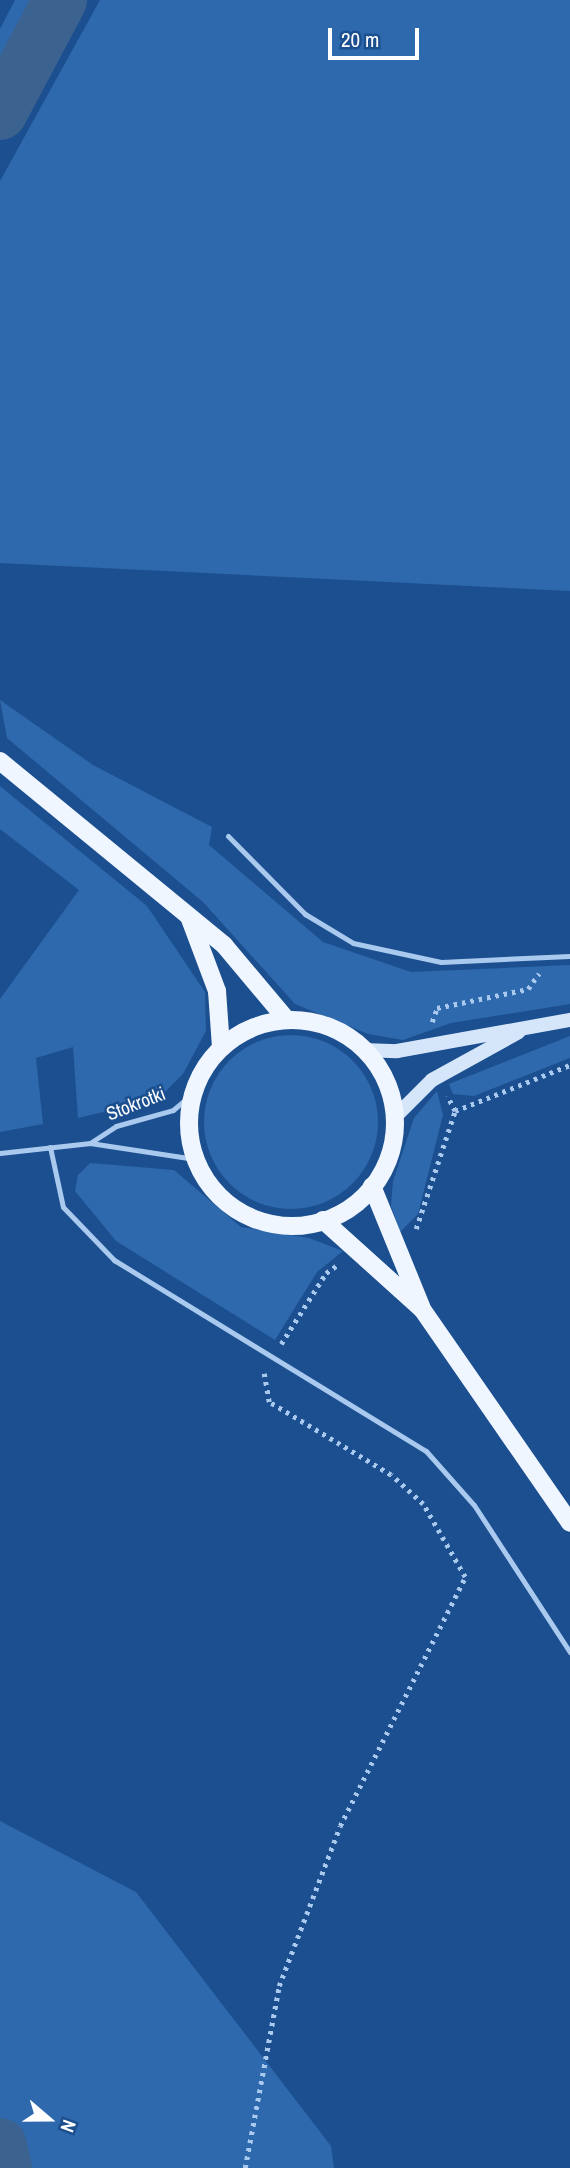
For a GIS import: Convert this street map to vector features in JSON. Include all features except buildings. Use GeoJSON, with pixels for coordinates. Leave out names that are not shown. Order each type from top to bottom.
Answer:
{"type":"FeatureCollection","features":[{"type":"Feature","properties":{"kind":"main road"},"geometry":{"type":"LineString","coordinates":[[0,761],[223,945],[287,1020]]}},
{"type":"Feature","properties":{"kind":"main road"},"geometry":{"type":"LineString","coordinates":[[190,919],[218,991],[221,1048]]}},
{"type":"Feature","properties":{"kind":"main road"},"geometry":{"type":"LineString","coordinates":[[287,1020],[329,1027],[364,1050],[382,1074],[395,1117],[390,1154],[372,1186],[323,1220],[289,1226],[255,1219],[213,1189],[195,1159],[189,1126],[193,1093],[221,1048],[252,1028],[287,1020]]}},
{"type":"Feature","properties":{"kind":"main road"},"geometry":{"type":"LineString","coordinates":[[372,1186],[422,1309],[570,1522]]}},
{"type":"Feature","properties":{"kind":"main road"},"geometry":{"type":"LineString","coordinates":[[323,1220],[422,1309]]}},
{"type":"Feature","properties":{"kind":"street"},"geometry":{"type":"LineString","coordinates":[[364,1050],[523,1029],[570,1020]]}},
{"type":"Feature","properties":{"kind":"street"},"geometry":{"type":"LineString","coordinates":[[395,1117],[432,1080],[523,1029]]}},
{"type":"Feature","properties":{"kind":"lane"},"geometry":{"type":"LineString","coordinates":[[228,836],[305,914],[352,943],[441,962],[570,956]]}},
{"type":"Feature","properties":{"kind":"lane","name":"Stokrotki"},"geometry":{"type":"LineString","coordinates":[[90,1143],[116,1126],[173,1110],[193,1093]]}},
{"type":"Feature","properties":{"kind":"lane","name":"Stokrotki"},"geometry":{"type":"LineString","coordinates":[[0,1153],[90,1143],[195,1159]]}},
{"type":"Feature","properties":{"kind":"lane"},"geometry":{"type":"LineString","coordinates":[[50,1147],[63,1207],[114,1260],[426,1451],[474,1505],[570,1653]]}},
{"type":"Feature","properties":{"kind":"path"},"geometry":{"type":"LineString","coordinates":[[455,1111],[570,1065]]}},
{"type":"Feature","properties":{"kind":"path"},"geometry":{"type":"LineString","coordinates":[[246,2168],[279,1986],[340,1826],[446,1619]]}},
{"type":"Feature","properties":{"kind":"shaded area"},"geometry":{"type":"Polygon","coordinates":[[[15,0],[39,0],[0,83],[0,29],[15,0]]]}},
{"type":"Feature","properties":{"kind":"shaded area"},"geometry":{"type":"Polygon","coordinates":[[[100,0],[570,0],[570,591],[0,563],[0,181],[100,0]]]}},
{"type":"Feature","properties":{"kind":"shaded area"},"geometry":{"type":"Polygon","coordinates":[[[0,700],[93,765],[212,827],[209,845],[323,942],[411,972],[570,965],[570,1004],[451,1023],[403,1040],[368,1034],[295,1004],[203,902],[7,738],[0,700]]]}},
{"type":"Feature","properties":{"kind":"shaded area"},"geometry":{"type":"Polygon","coordinates":[[[0,786],[147,906],[205,992],[206,1031],[183,1074],[158,1099],[78,1118],[73,1047],[36,1058],[43,1124],[0,1132],[0,999],[79,890],[0,829],[0,786]]]}},
{"type":"Feature","properties":{"kind":"shaded area"},"geometry":{"type":"Polygon","coordinates":[[[291,1035],[324,1042],[352,1061],[371,1089],[378,1122],[371,1155],[352,1183],[324,1202],[291,1209],[258,1202],[230,1183],[211,1155],[204,1122],[211,1089],[230,1061],[258,1042],[291,1035]]]}},
{"type":"Feature","properties":{"kind":"shaded area"},"geometry":{"type":"Polygon","coordinates":[[[570,1036],[570,1058],[474,1096],[453,1094],[449,1084],[570,1036]]]}},
{"type":"Feature","properties":{"kind":"shaded area"},"geometry":{"type":"Polygon","coordinates":[[[437,1091],[443,1115],[418,1214],[400,1232],[391,1206],[393,1181],[414,1118],[437,1091]]]}},
{"type":"Feature","properties":{"kind":"shaded area"},"geometry":{"type":"Polygon","coordinates":[[[90,1163],[174,1170],[241,1227],[309,1238],[343,1251],[317,1272],[275,1340],[116,1241],[75,1191],[78,1175],[90,1163]]]}},
{"type":"Feature","properties":{"kind":"shaded area"},"geometry":{"type":"Polygon","coordinates":[[[0,1821],[136,1892],[331,2146],[334,2168],[0,2168],[0,1821]]]}},
{"type":"Feature","properties":{"kind":"waterway"},"geometry":{"type":"LineString","coordinates":[[0,113],[60,0]]}},
{"type":"Feature","properties":{"kind":"waterway"},"geometry":{"type":"LineString","coordinates":[[0,2145],[5,2168]]}}]}
